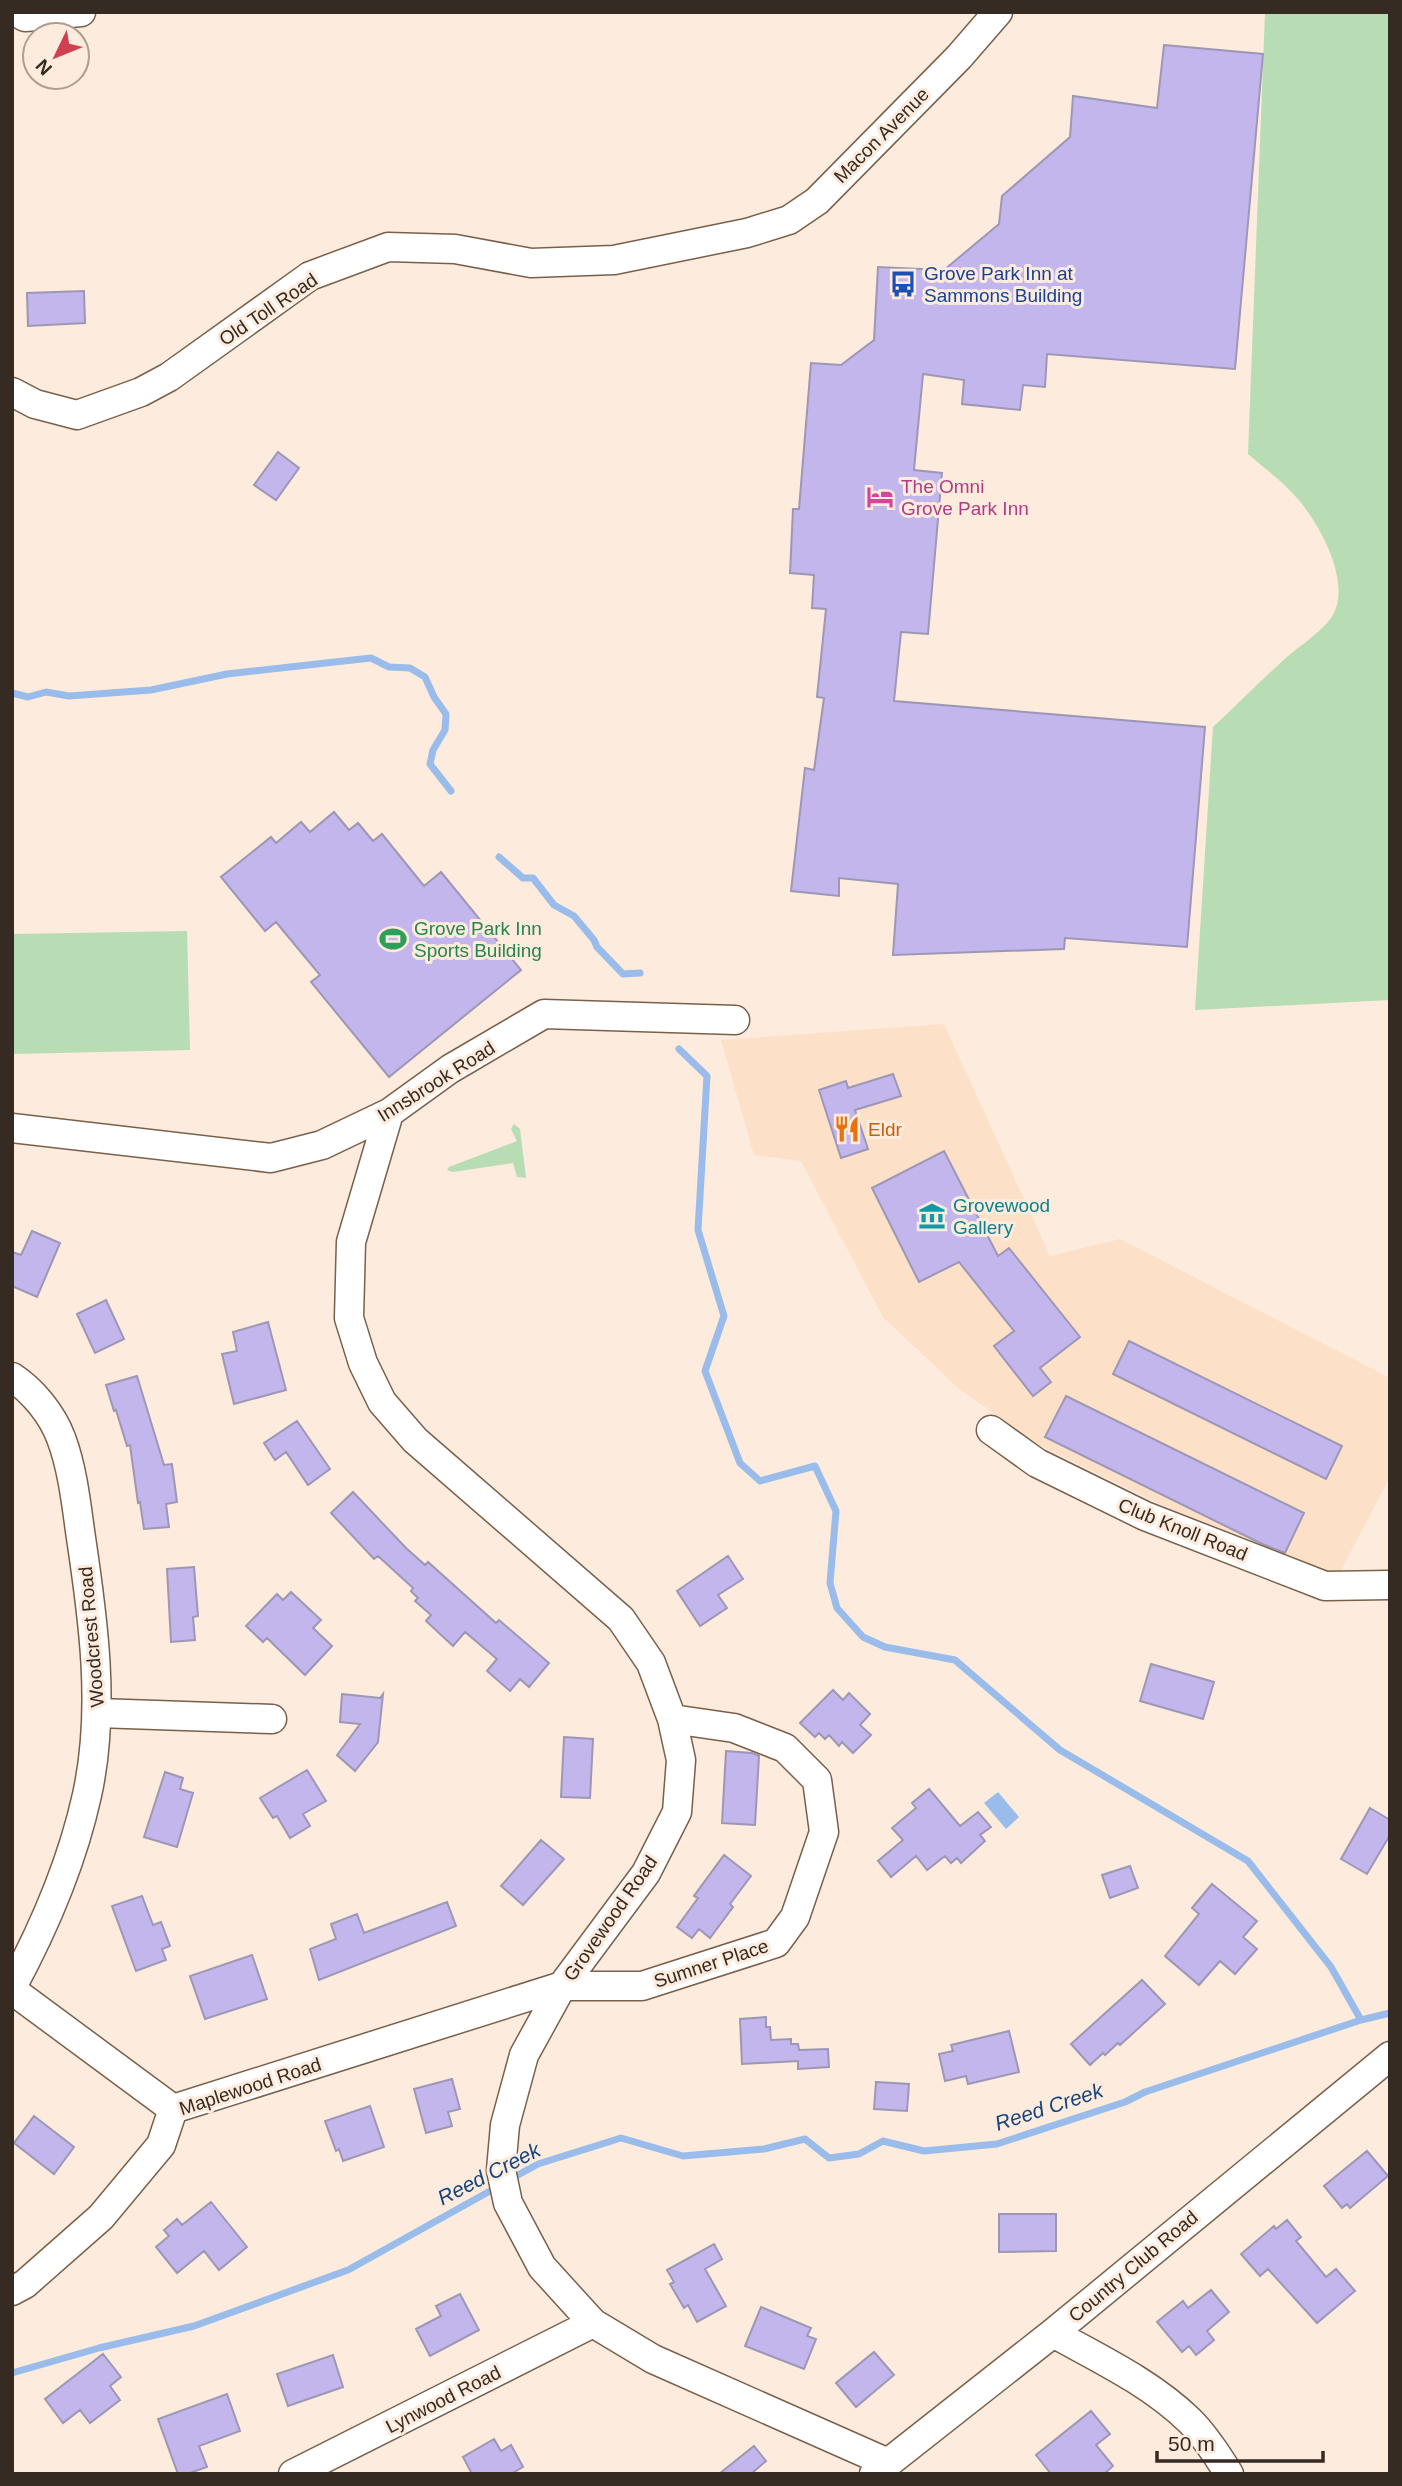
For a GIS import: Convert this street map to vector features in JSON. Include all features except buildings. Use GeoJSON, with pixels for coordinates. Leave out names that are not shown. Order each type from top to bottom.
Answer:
{"type":"FeatureCollection","features":[{"type":"Feature","properties":{"kind":"street"},"geometry":{"type":"LineString","coordinates":[[16,12],[25,17],[80,12]]}},
{"type":"Feature","properties":{"kind":"street","name":"Macon Avenue"},"geometry":{"type":"LineString","coordinates":[[747,233],[789,220],[817,201],[959,57],[998,12]]}},
{"type":"Feature","properties":{"kind":"street","name":"Old Toll Road"},"geometry":{"type":"LineString","coordinates":[[12,392],[35,404],[77,415],[141,392],[169,377],[310,276],[388,247],[455,249],[531,263],[614,260],[747,233]]}},
{"type":"Feature","properties":{"kind":"street","name":"Innsbrook Road"},"geometry":{"type":"LineString","coordinates":[[12,1128],[271,1158],[322,1145],[389,1113],[450,1069],[544,1014],[735,1020]]}},
{"type":"Feature","properties":{"kind":"street","name":"Grovewood Road"},"geometry":{"type":"LineString","coordinates":[[389,1113],[351,1241],[349,1318],[363,1363],[382,1402],[415,1440],[621,1619],[651,1663],[672,1719],[681,1760],[677,1812],[646,1873],[562,1986],[524,2055],[505,2125],[501,2170],[508,2203],[542,2267],[593,2323],[653,2359],[881,2468]]}},
{"type":"Feature","properties":{"kind":"street","name":"Woodcrest Road"},"geometry":{"type":"LineString","coordinates":[[12,1377],[27,1387],[61,1437],[74,1491],[88,1581],[98,1713],[88,1794],[65,1875],[40,1935],[12,1989]]}},
{"type":"Feature","properties":{"kind":"street","name":"Club Knoll Road"},"geometry":{"type":"LineString","coordinates":[[991,1430],[1037,1463],[1145,1516],[1325,1586],[1390,1585]]}},
{"type":"Feature","properties":{"kind":"street"},"geometry":{"type":"LineString","coordinates":[[98,1713],[272,1719]]}},
{"type":"Feature","properties":{"kind":"street","name":"Sumner Place"},"geometry":{"type":"LineString","coordinates":[[562,1986],[642,1986],[776,1944],[795,1917],[824,1832],[817,1780],[785,1748],[734,1728],[672,1719]]}},
{"type":"Feature","properties":{"kind":"street","name":"Maplewood Road"},"geometry":{"type":"LineString","coordinates":[[12,2291],[25,2284],[101,2217],[161,2145],[173,2109],[562,1986]]}},
{"type":"Feature","properties":{"kind":"street"},"geometry":{"type":"LineString","coordinates":[[12,1989],[173,2109]]}},
{"type":"Feature","properties":{"kind":"street","name":"Country Club Road"},"geometry":{"type":"LineString","coordinates":[[881,2468],[1052,2333],[1390,2056]]}},
{"type":"Feature","properties":{"kind":"street","name":"Lynwood Road"},"geometry":{"type":"LineString","coordinates":[[293,2474],[593,2323]]}},
{"type":"Feature","properties":{"kind":"street"},"geometry":{"type":"LineString","coordinates":[[1052,2333],[1139,2381],[1166,2400],[1192,2422],[1229,2474]]}},
{"type":"Feature","properties":{"kind":"shaded area"},"geometry":{"type":"Polygon","coordinates":[[[944,1024],[1050,1256],[1120,1239],[1390,1378],[1390,1477],[1338,1576],[1270,1558],[1039,1445],[958,1388],[883,1317],[801,1161],[754,1155],[721,1040],[944,1024]]]}},
{"type":"Feature","properties":{"kind":"green space"},"geometry":{"type":"Polygon","coordinates":[[[1390,12],[1390,1000],[1195,1010],[1213,727],[1278,665],[1316,634],[1331,618],[1337,604],[1336,572],[1331,554],[1314,522],[1291,491],[1248,454],[1265,13],[1390,12]]]}},
{"type":"Feature","properties":{"kind":"green space"},"geometry":{"type":"Polygon","coordinates":[[[187,931],[190,1050],[12,1054],[12,934],[187,931]]]}},
{"type":"Feature","properties":{"kind":"green space"},"geometry":{"type":"Polygon","coordinates":[[[514,1124],[520,1129],[526,1178],[517,1177],[513,1163],[453,1172],[447,1170],[517,1141],[511,1129],[514,1124]]]}},
{"type":"Feature","properties":{"kind":"water"},"geometry":{"type":"Polygon","coordinates":[[[998,1792],[1019,1817],[1006,1829],[984,1803],[998,1792]]]}},
{"type":"Feature","properties":{"kind":"waterway"},"geometry":{"type":"LineString","coordinates":[[12,693],[28,697],[46,692],[69,696],[151,690],[227,674],[371,658],[389,667],[410,668],[425,677],[446,714],[445,730],[433,750],[430,764],[451,791]]}},
{"type":"Feature","properties":{"kind":"waterway"},"geometry":{"type":"LineString","coordinates":[[499,857],[523,878],[533,878],[554,905],[574,916],[597,947],[623,974],[640,973]]}},
{"type":"Feature","properties":{"kind":"waterway"},"geometry":{"type":"LineString","coordinates":[[679,1049],[707,1076],[698,1230],[724,1316],[705,1371],[740,1463],[760,1481],[815,1466],[836,1511],[830,1583],[837,1608],[863,1637],[885,1647],[955,1660],[1060,1750],[1248,1861],[1331,1967],[1361,2020]]}},
{"type":"Feature","properties":{"kind":"waterway","name":"Reed Creek"},"geometry":{"type":"LineString","coordinates":[[509,2180],[538,2164],[621,2138],[683,2156],[764,2149],[805,2139],[829,2158],[859,2154],[883,2141],[924,2151],[997,2144],[1125,2102],[1145,2092],[1361,2020],[1390,2013]]}},
{"type":"Feature","properties":{"kind":"waterway","name":"Reed Creek"},"geometry":{"type":"LineString","coordinates":[[12,2373],[99,2348],[194,2326],[348,2270],[499,2186]]}},
{"type":"Feature","properties":{"kind":"place","name":"Grove Park Inn at Sammons Building"},"geometry":{"type":"Point","coordinates":[903,284]}},
{"type":"Feature","properties":{"kind":"place","name":"The Omni Grove Park Inn"},"geometry":{"type":"Point","coordinates":[880,497]}},
{"type":"Feature","properties":{"kind":"place","name":"Grove Park Inn Sports Building"},"geometry":{"type":"Point","coordinates":[393,939]}},
{"type":"Feature","properties":{"kind":"place","name":"Eldr"},"geometry":{"type":"Point","coordinates":[847,1129]}},
{"type":"Feature","properties":{"kind":"place","name":"Grovewood Gallery"},"geometry":{"type":"Point","coordinates":[932,1216]}}]}
